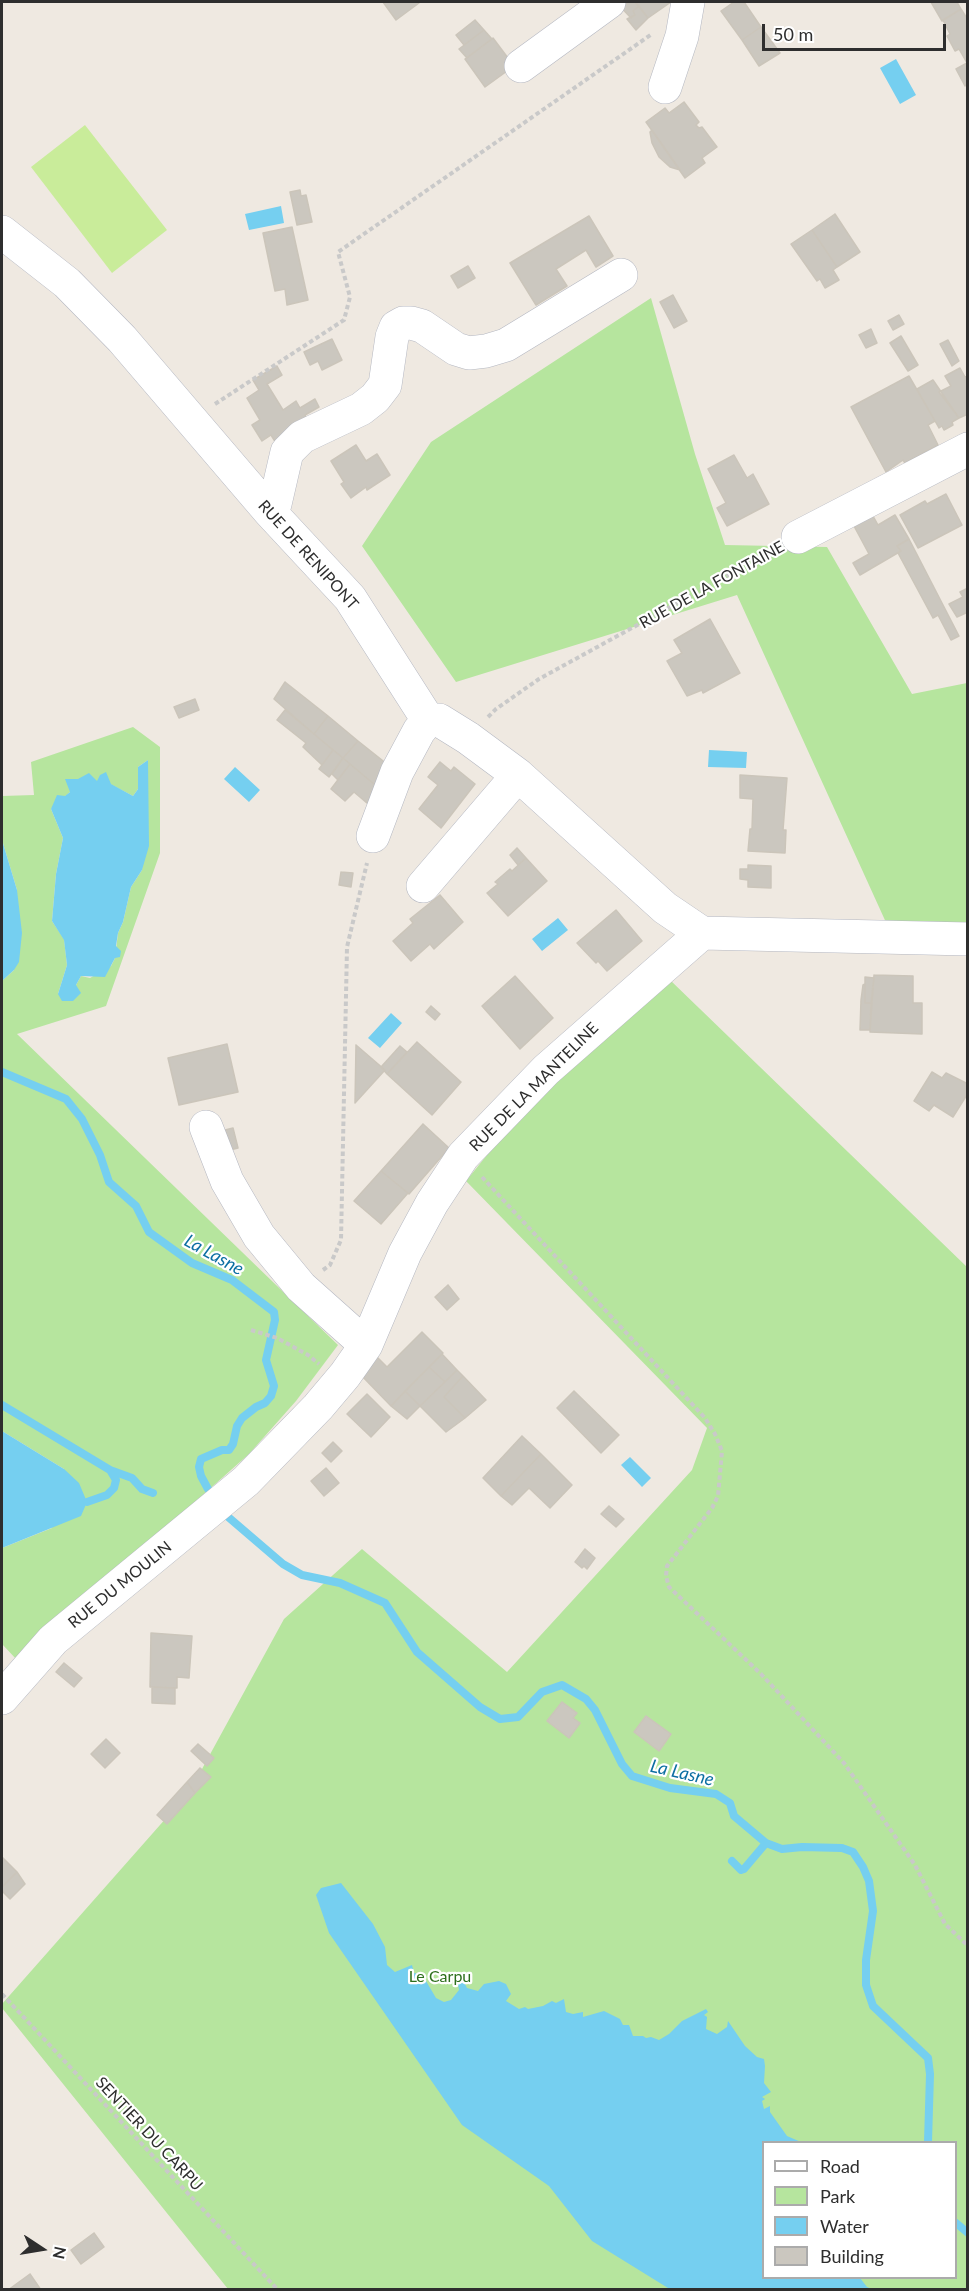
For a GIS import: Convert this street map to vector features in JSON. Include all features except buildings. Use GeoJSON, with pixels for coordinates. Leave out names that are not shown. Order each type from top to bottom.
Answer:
{"type":"FeatureCollection","features":[{"type":"Feature","properties":{"kind":"street"},"geometry":{"type":"LineString","coordinates":[[521,66],[609,2]]}},
{"type":"Feature","properties":{"kind":"street"},"geometry":{"type":"LineString","coordinates":[[665,87],[675,62],[688,5]]}},
{"type":"Feature","properties":{"kind":"street","name":"RUE DE RENIPONT"},"geometry":{"type":"LineString","coordinates":[[2,232],[67,283],[122,339],[270,512],[350,598],[428,720]]}},
{"type":"Feature","properties":{"kind":"street"},"geometry":{"type":"LineString","coordinates":[[270,512],[275,504],[287,452],[302,437],[361,409],[375,398],[385,385],[392,337],[396,327],[403,323],[411,323],[422,326],[456,349],[469,353],[486,351],[506,345],[621,275]]}},
{"type":"Feature","properties":{"kind":"street","name":"RUE DE LA FONTAINE"},"geometry":{"type":"LineString","coordinates":[[798,537],[968,449]]}},
{"type":"Feature","properties":{"kind":"street"},"geometry":{"type":"LineString","coordinates":[[373,836],[398,772],[419,731],[428,720],[439,720],[518,775],[665,908],[702,933],[968,939]]}},
{"type":"Feature","properties":{"kind":"street"},"geometry":{"type":"LineString","coordinates":[[423,886],[518,775]]}},
{"type":"Feature","properties":{"kind":"street","name":"RUE DE LA MANTELINE"},"geometry":{"type":"LineString","coordinates":[[246,1481],[339,1382],[366,1345],[405,1252],[432,1203],[463,1156],[546,1070],[702,933]]}},
{"type":"Feature","properties":{"kind":"street"},"geometry":{"type":"LineString","coordinates":[[206,1127],[227,1181],[254,1227],[301,1287],[366,1345]]}},
{"type":"Feature","properties":{"kind":"street","name":"RUE DU MOULIN"},"geometry":{"type":"LineString","coordinates":[[2,1698],[53,1640],[246,1481]]}},
{"type":"Feature","properties":{"kind":"path"},"geometry":{"type":"LineString","coordinates":[[190,420],[344,320],[350,297],[338,252],[688,5]]}},
{"type":"Feature","properties":{"kind":"path","name":"RUE DE LA FONTAINE"},"geometry":{"type":"LineString","coordinates":[[468,738],[496,709],[539,679],[798,537]]}},
{"type":"Feature","properties":{"kind":"path"},"geometry":{"type":"LineString","coordinates":[[301,1287],[330,1265],[341,1240],[347,947],[373,836]]}},
{"type":"Feature","properties":{"kind":"path"},"geometry":{"type":"LineString","coordinates":[[463,1156],[705,1418],[722,1451],[718,1496],[712,1508],[667,1566],[666,1576],[669,1587],[761,1674],[844,1763],[915,1865],[945,1924],[968,1946]]}},
{"type":"Feature","properties":{"kind":"path"},"geometry":{"type":"LineString","coordinates":[[251,1330],[277,1338],[308,1355],[339,1382]]}},
{"type":"Feature","properties":{"kind":"path","name":"SENTIER DU CARPU"},"geometry":{"type":"LineString","coordinates":[[2,1994],[278,2289]]}},
{"type":"Feature","properties":{"kind":"green space"},"geometry":{"type":"Polygon","coordinates":[[[85,125],[167,230],[112,273],[31,167],[85,125]]]}},
{"type":"Feature","properties":{"kind":"green space"},"geometry":{"type":"Polygon","coordinates":[[[651,298],[695,454],[725,545],[827,547],[912,694],[967,683],[967,926],[889,929],[737,595],[456,682],[362,546],[431,442],[651,298]]]}},
{"type":"Feature","properties":{"kind":"green space"},"geometry":{"type":"Polygon","coordinates":[[[133,727],[160,747],[160,853],[106,1006],[17,1034],[338,1345],[296,1401],[249,1454],[17,1660],[2,1644],[2,1548],[52,1528],[64,1469],[2,1431],[2,981],[14,970],[17,890],[2,840],[2,796],[34,795],[31,762],[133,727]],[[148,760],[138,767],[138,789],[133,796],[110,784],[97,781],[70,792],[51,809],[63,838],[56,874],[52,921],[64,939],[67,965],[58,994],[76,985],[81,976],[90,978],[111,966],[115,958],[118,933],[123,922],[131,887],[142,870],[148,760]]]}},
{"type":"Feature","properties":{"kind":"green space","name":"Le Carpu"},"geometry":{"type":"Polygon","coordinates":[[[670,980],[967,1267],[967,2289],[228,2289],[2,2008],[2,2004],[190,1791],[284,1619],[362,1549],[507,1672],[692,1470],[707,1428],[466,1181],[525,1108],[670,980]]]}},
{"type":"Feature","properties":{"kind":"water"},"geometry":{"type":"Polygon","coordinates":[[[896,59],[916,95],[900,104],[880,68],[896,59]]]}},
{"type":"Feature","properties":{"kind":"water"},"geometry":{"type":"Polygon","coordinates":[[[281,206],[284,223],[249,230],[245,214],[281,206]]]}},
{"type":"Feature","properties":{"kind":"water"},"geometry":{"type":"Polygon","coordinates":[[[709,750],[747,752],[746,768],[708,767],[709,750]]]}},
{"type":"Feature","properties":{"kind":"water"},"geometry":{"type":"Polygon","coordinates":[[[148,760],[149,846],[142,870],[131,887],[123,922],[118,933],[116,946],[121,951],[120,957],[115,958],[105,977],[81,976],[76,985],[81,993],[73,1001],[62,1001],[58,994],[67,965],[64,940],[52,921],[56,874],[63,838],[51,809],[57,795],[65,796],[70,792],[65,779],[78,779],[89,773],[97,781],[100,775],[106,772],[111,784],[133,796],[138,789],[138,767],[148,760]]]}},
{"type":"Feature","properties":{"kind":"water"},"geometry":{"type":"Polygon","coordinates":[[[235,767],[260,790],[249,802],[224,779],[235,767]]]}},
{"type":"Feature","properties":{"kind":"water"},"geometry":{"type":"Polygon","coordinates":[[[2,840],[17,890],[22,933],[19,962],[2,981],[2,840]]]}},
{"type":"Feature","properties":{"kind":"water"},"geometry":{"type":"Polygon","coordinates":[[[558,918],[568,930],[542,951],[532,939],[558,918]]]}},
{"type":"Feature","properties":{"kind":"water"},"geometry":{"type":"Polygon","coordinates":[[[391,1013],[402,1023],[380,1048],[368,1038],[391,1013]]]}},
{"type":"Feature","properties":{"kind":"water"},"geometry":{"type":"Polygon","coordinates":[[[2,1431],[64,1469],[79,1483],[87,1502],[81,1516],[2,1548],[2,1431]]]}},
{"type":"Feature","properties":{"kind":"water"},"geometry":{"type":"Polygon","coordinates":[[[630,1457],[651,1478],[642,1487],[621,1465],[630,1457]]]}},
{"type":"Feature","properties":{"kind":"water"},"geometry":{"type":"Polygon","coordinates":[[[341,1883],[373,1924],[385,1947],[387,1965],[395,1972],[412,1965],[414,1973],[422,1975],[422,1981],[426,1981],[436,1998],[444,2002],[451,2000],[459,1990],[458,1984],[463,1979],[466,1979],[467,1988],[478,1991],[484,1984],[499,1981],[506,1984],[511,1994],[506,2001],[519,2009],[543,2006],[552,2001],[556,2003],[564,1999],[566,2012],[573,2014],[583,2012],[583,2017],[604,2011],[620,2019],[623,2025],[629,2025],[633,2036],[659,2040],[682,2021],[706,2009],[708,2012],[704,2015],[707,2017],[706,2029],[717,2034],[727,2027],[728,2021],[745,2046],[757,2057],[764,2059],[764,2083],[771,2092],[762,2097],[765,2099],[762,2101],[764,2109],[770,2106],[770,2112],[787,2136],[799,2141],[762,2141],[762,2279],[861,2279],[867,2287],[872,2289],[668,2288],[592,2241],[549,2186],[462,2125],[329,1933],[316,1895],[321,1888],[341,1883]]]}},
{"type":"Feature","properties":{"kind":"waterway","name":"La Lasne"},"geometry":{"type":"LineString","coordinates":[[2,1072],[66,1099],[82,1119],[100,1155],[109,1182],[136,1206],[149,1232],[192,1263],[232,1280],[274,1312],[275,1320],[266,1360],[274,1386],[271,1396],[265,1403],[242,1418],[229,1450],[222,1450],[201,1459],[199,1467],[201,1476],[208,1489]]}},
{"type":"Feature","properties":{"kind":"waterway"},"geometry":{"type":"LineString","coordinates":[[2,1405],[110,1470],[132,1478],[142,1489],[153,1493]]}},
{"type":"Feature","properties":{"kind":"waterway"},"geometry":{"type":"LineString","coordinates":[[87,1502],[107,1495],[114,1488],[116,1480],[110,1470]]}},
{"type":"Feature","properties":{"kind":"waterway","name":"La Lasne"},"geometry":{"type":"LineString","coordinates":[[227,1516],[283,1564],[302,1575],[340,1583],[385,1603],[417,1652],[480,1707],[500,1719],[518,1717],[542,1692],[562,1685],[586,1699],[595,1710],[622,1764],[632,1776],[670,1788],[716,1794],[730,1803],[734,1816],[766,1843],[782,1849],[842,1848],[853,1852],[869,1881],[873,1911],[866,1960],[866,1985],[873,2006],[928,2058],[930,2074],[928,2141]]}},
{"type":"Feature","properties":{"kind":"waterway"},"geometry":{"type":"LineString","coordinates":[[732,1861],[741,1870],[744,1869],[766,1843]]}},
{"type":"Feature","properties":{"kind":"waterway","name":"La Lasne"},"geometry":{"type":"LineString","coordinates":[[957,2224],[968,2233]]}}]}
